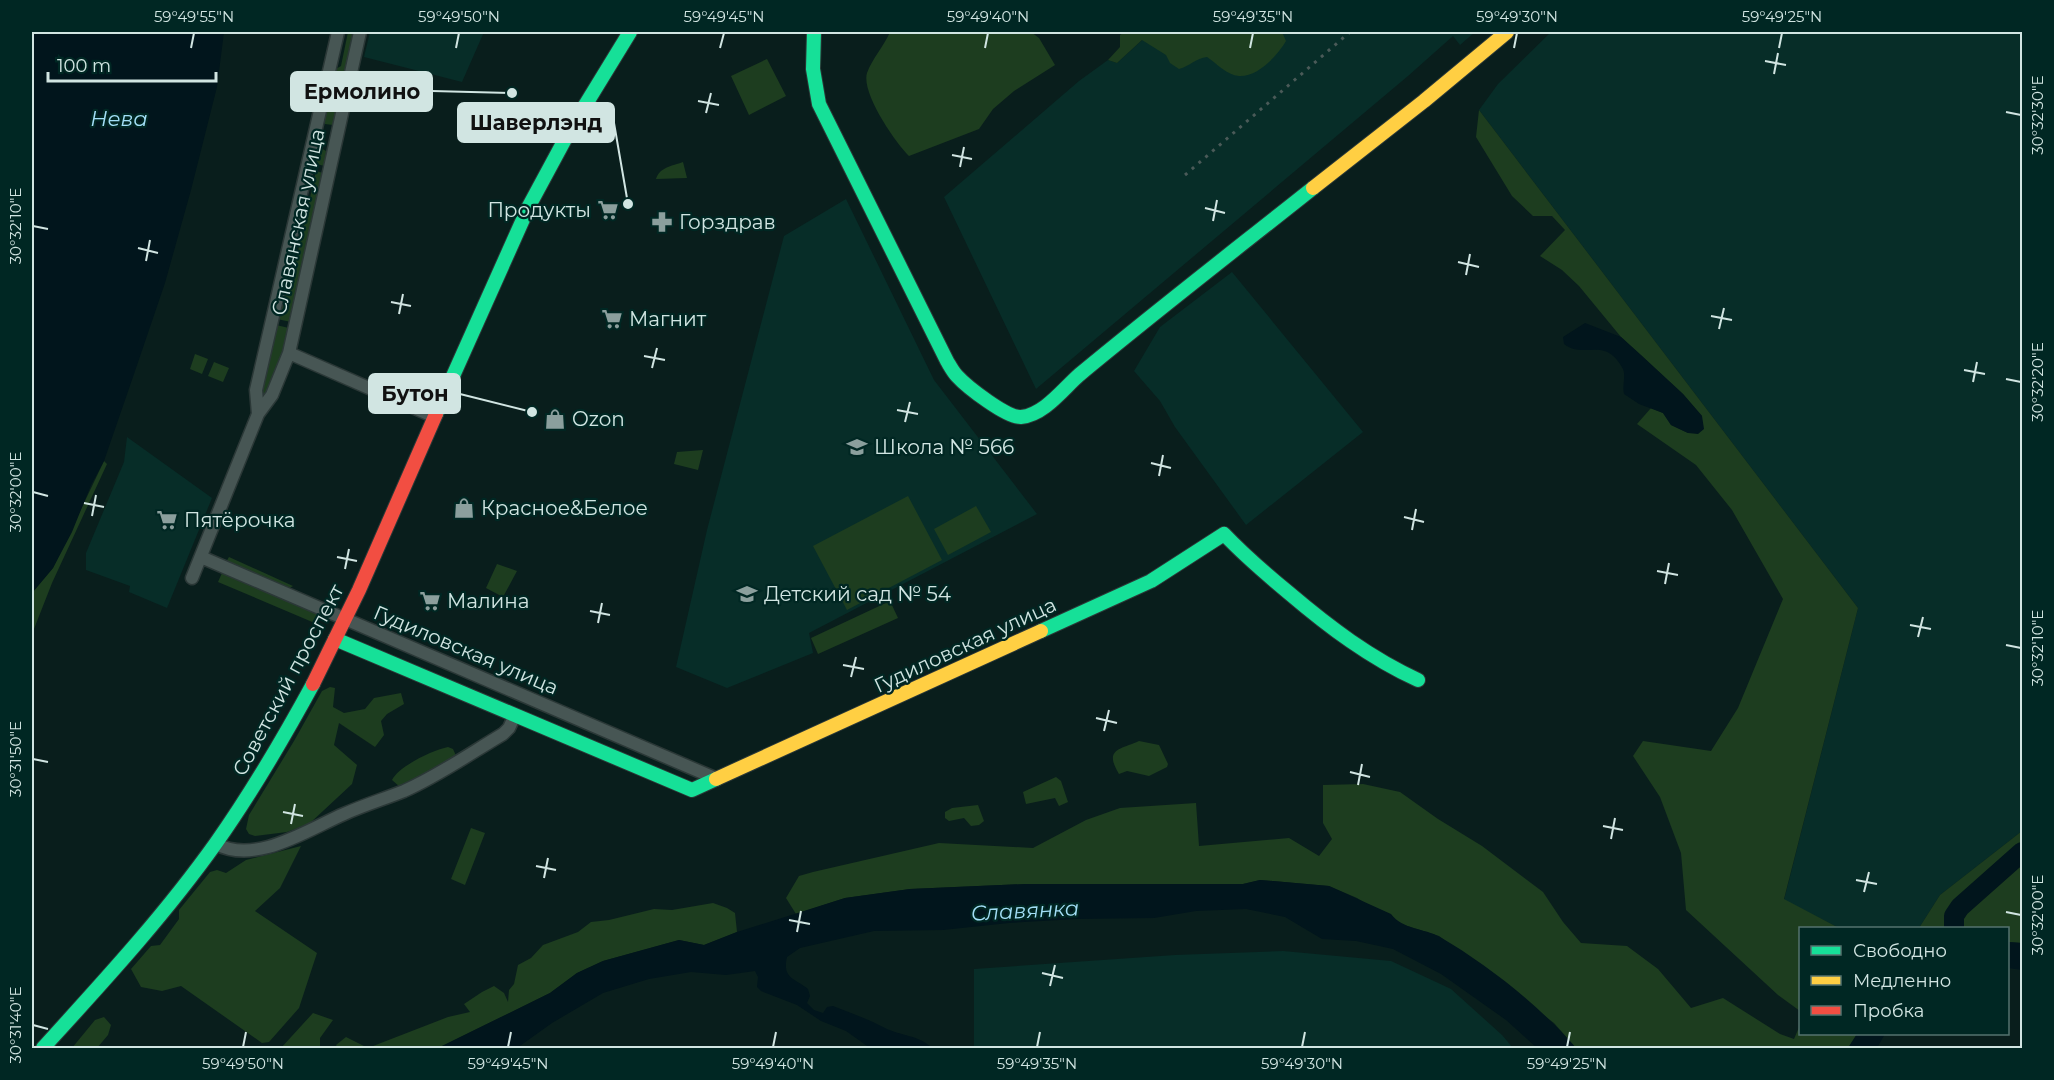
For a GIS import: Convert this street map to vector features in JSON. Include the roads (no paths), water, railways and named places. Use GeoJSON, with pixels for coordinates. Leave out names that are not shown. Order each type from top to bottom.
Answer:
{"type":"FeatureCollection","features":[{"type":"Feature","properties":{"kind":"street","name":"Славянская улица"},"geometry":{"type":"LineString","coordinates":[[258,414],[256,390],[338,32]]}},
{"type":"Feature","properties":{"kind":"street","name":"Славянская улица"},"geometry":{"type":"LineString","coordinates":[[192,578],[258,414],[272,395],[289,353],[360,32]]}},
{"type":"Feature","properties":{"kind":"street","name":"Советский проспект"},"geometry":{"type":"LineString","coordinates":[[43,1048],[155,923],[216,844],[287,731],[378,549],[517,232],[544,177],[597,83],[630,32]]}},
{"type":"Feature","properties":{"kind":"street"},"geometry":{"type":"LineString","coordinates":[[814,32],[813,69],[819,104],[947,361],[956,375],[967,385],[1010,415],[1022,417],[1046,407],[1075,379],[1144,321],[1425,101],[1507,32]]}},
{"type":"Feature","properties":{"kind":"street"},"geometry":{"type":"LineString","coordinates":[[314,136],[335,141]]}},
{"type":"Feature","properties":{"kind":"street"},"geometry":{"type":"LineString","coordinates":[[289,353],[435,417]]}},
{"type":"Feature","properties":{"kind":"street","name":"Гудиловская улица"},"geometry":{"type":"LineString","coordinates":[[335,639],[692,790],[1151,581],[1224,534],[1241,552],[1322,622],[1400,673],[1418,680]]}},
{"type":"Feature","properties":{"kind":"street","name":"Гудиловская улица"},"geometry":{"type":"LineString","coordinates":[[201,557],[717,779]]}},
{"type":"Feature","properties":{"kind":"street"},"geometry":{"type":"LineString","coordinates":[[216,844],[237,852],[251,851],[301,836],[343,814],[405,790],[458,762],[503,734],[509,728],[515,715]]}},
{"type":"Feature","properties":{"kind":"water","name":"Нева"},"geometry":{"type":"Polygon","coordinates":[[[32,32],[224,32],[217,87],[191,190],[165,283],[134,374],[104,461],[91,485],[72,532],[53,568],[32,593],[32,32]]]}},
{"type":"Feature","properties":{"kind":"water"},"geometry":{"type":"Polygon","coordinates":[[[1585,323],[1621,337],[1683,394],[1702,416],[1704,429],[1698,434],[1688,433],[1671,425],[1663,413],[1639,404],[1624,394],[1623,369],[1609,353],[1602,350],[1579,350],[1564,344],[1563,337],[1585,323]]]}},
{"type":"Feature","properties":{"kind":"water","name":"Славянка"},"geometry":{"type":"Polygon","coordinates":[[[1260,880],[1329,886],[1391,914],[1401,923],[1440,937],[1512,987],[1562,1032],[1576,1048],[1537,1048],[1506,1020],[1441,974],[1393,949],[1356,941],[1322,939],[1285,917],[1246,909],[1196,911],[1154,918],[1076,919],[943,930],[874,931],[800,948],[787,957],[788,974],[808,989],[810,996],[807,1003],[814,1010],[823,1013],[827,1007],[833,1006],[891,1031],[916,1038],[932,1048],[870,1048],[846,1031],[821,1021],[797,1005],[761,991],[757,987],[758,977],[755,971],[726,975],[691,972],[649,979],[603,993],[552,1023],[517,1048],[438,1048],[550,993],[577,973],[603,961],[679,940],[704,945],[737,932],[845,898],[910,889],[1026,884],[1243,884],[1260,880]]]}},
{"type":"Feature","properties":{"kind":"water"},"geometry":{"type":"Polygon","coordinates":[[[2009,942],[2022,943],[2022,970],[2009,968],[2009,942]]]}},
{"type":"Feature","properties":{"kind":"water"},"geometry":{"type":"Polygon","coordinates":[[[1856,1035],[1884,1035],[1877,1048],[1848,1048],[1856,1035]]]}},
{"type":"Feature","properties":{"kind":"waterway"},"geometry":{"type":"LineString","coordinates":[[1954,927],[1954,916],[1960,907],[2022,852]]}},
{"type":"Feature","properties":{"kind":"railway"},"geometry":{"type":"LineString","coordinates":[[1185,175],[1350,32]]}},
{"type":"Feature","properties":{"kind":"place","name":"Ермолино"},"geometry":{"type":"Point","coordinates":[512,93]}},
{"type":"Feature","properties":{"kind":"place","name":"Шаверлэнд"},"geometry":{"type":"Point","coordinates":[628,204]}},
{"type":"Feature","properties":{"kind":"place","name":"Продукты"},"geometry":{"type":"Point","coordinates":[608,210]}},
{"type":"Feature","properties":{"kind":"place","name":"Горздрав"},"geometry":{"type":"Point","coordinates":[662,222]}},
{"type":"Feature","properties":{"kind":"place","name":"Магнит"},"geometry":{"type":"Point","coordinates":[612,319]}},
{"type":"Feature","properties":{"kind":"place","name":"Бутон"},"geometry":{"type":"Point","coordinates":[532,412]}},
{"type":"Feature","properties":{"kind":"place","name":"Ozon"},"geometry":{"type":"Point","coordinates":[555,419]}},
{"type":"Feature","properties":{"kind":"place","name":"Школа № 566"},"geometry":{"type":"Point","coordinates":[857,447]}},
{"type":"Feature","properties":{"kind":"place","name":"Красное&Белое"},"geometry":{"type":"Point","coordinates":[464,508]}},
{"type":"Feature","properties":{"kind":"place","name":"Пятёрочка"},"geometry":{"type":"Point","coordinates":[167,520]}},
{"type":"Feature","properties":{"kind":"place","name":"Детский сад № 54"},"geometry":{"type":"Point","coordinates":[747,594]}},
{"type":"Feature","properties":{"kind":"place","name":"Малина"},"geometry":{"type":"Point","coordinates":[430,601]}}]}
